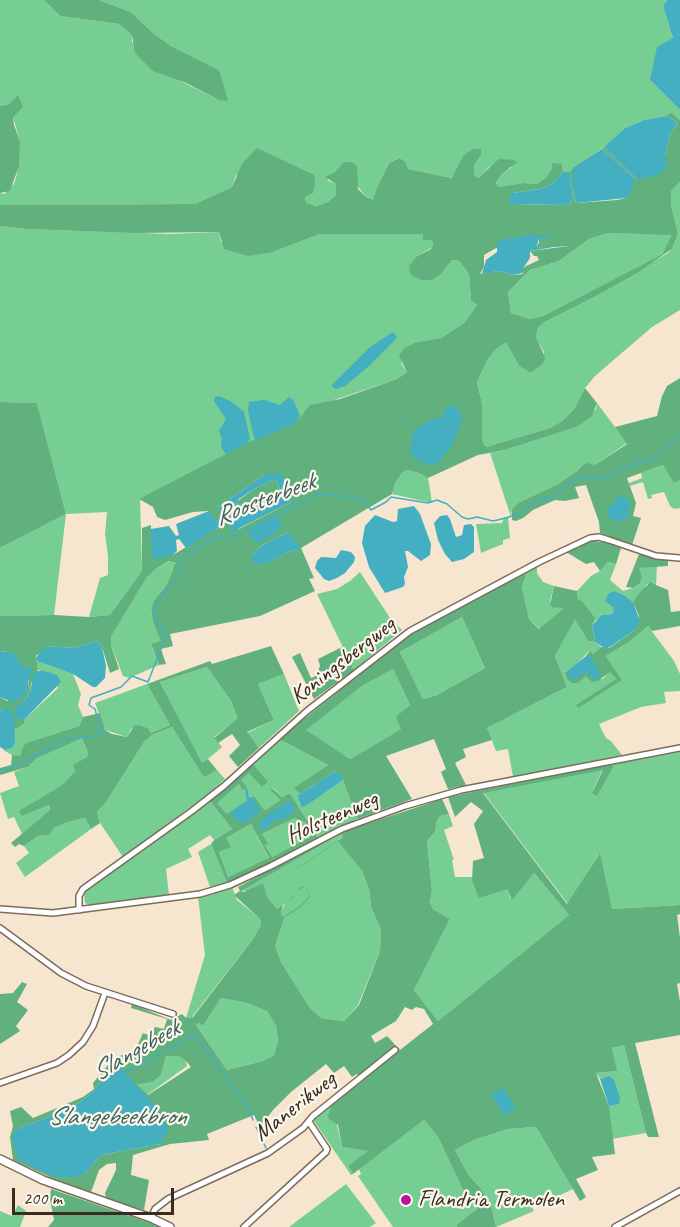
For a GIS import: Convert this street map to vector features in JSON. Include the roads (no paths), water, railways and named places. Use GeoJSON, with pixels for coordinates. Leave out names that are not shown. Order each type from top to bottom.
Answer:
{"type":"FeatureCollection","features":[{"type":"Feature","properties":{"kind":"street","name":"Koningsbergweg"},"geometry":{"type":"LineString","coordinates":[[79,910],[79,897],[83,889],[200,805],[307,711],[410,632],[529,567],[590,538],[599,537],[656,556],[680,558]]}},
{"type":"Feature","properties":{"kind":"street","name":"Holsteenweg"},"geometry":{"type":"LineString","coordinates":[[0,909],[41,912],[79,910],[200,894],[230,885],[271,867],[342,829],[405,806],[461,790],[680,748]]}},
{"type":"Feature","properties":{"kind":"street"},"geometry":{"type":"LineString","coordinates":[[0,928],[61,973],[86,986],[174,1014]]}},
{"type":"Feature","properties":{"kind":"street"},"geometry":{"type":"LineString","coordinates":[[0,1083],[57,1063],[69,1055],[83,1042],[93,1026],[105,993]]}},
{"type":"Feature","properties":{"kind":"street","name":"Manerikweg"},"geometry":{"type":"LineString","coordinates":[[151,1218],[156,1209],[168,1199],[261,1156],[309,1122],[313,1116],[395,1050]]}},
{"type":"Feature","properties":{"kind":"street"},"geometry":{"type":"LineString","coordinates":[[244,1227],[326,1152],[327,1149],[309,1122]]}},
{"type":"Feature","properties":{"kind":"street"},"geometry":{"type":"LineString","coordinates":[[0,1159],[43,1180],[151,1218],[170,1227]]}},
{"type":"Feature","properties":{"kind":"street"},"geometry":{"type":"LineString","coordinates":[[615,1227],[680,1191]]}},
{"type":"Feature","properties":{"kind":"water"},"geometry":{"type":"Polygon","coordinates":[[[667,0],[680,0],[680,110],[650,80],[657,47],[673,38],[663,6],[667,0]]]}},
{"type":"Feature","properties":{"kind":"water"},"geometry":{"type":"Polygon","coordinates":[[[666,116],[678,122],[670,134],[665,156],[667,167],[656,176],[637,179],[604,147],[625,128],[644,120],[666,116]]]}},
{"type":"Feature","properties":{"kind":"water"},"geometry":{"type":"Polygon","coordinates":[[[602,149],[634,178],[633,188],[626,198],[576,203],[573,168],[602,149]]]}},
{"type":"Feature","properties":{"kind":"water"},"geometry":{"type":"Polygon","coordinates":[[[563,172],[570,172],[573,199],[570,203],[563,205],[510,204],[512,193],[551,185],[563,172]]]}},
{"type":"Feature","properties":{"kind":"water"},"geometry":{"type":"Polygon","coordinates":[[[530,235],[558,236],[539,239],[536,248],[571,244],[530,251],[530,258],[522,273],[514,275],[498,271],[482,274],[486,260],[497,252],[497,244],[500,240],[530,235]]]}},
{"type":"Feature","properties":{"kind":"water"},"geometry":{"type":"Polygon","coordinates":[[[393,332],[397,337],[369,366],[345,386],[336,389],[331,386],[370,347],[393,332]]]}},
{"type":"Feature","properties":{"kind":"water"},"geometry":{"type":"Polygon","coordinates":[[[219,396],[232,402],[244,412],[250,439],[247,443],[226,454],[221,447],[222,439],[219,431],[226,419],[214,401],[215,397],[219,396]]]}},
{"type":"Feature","properties":{"kind":"water"},"geometry":{"type":"Polygon","coordinates":[[[289,397],[294,401],[300,416],[296,423],[256,440],[248,411],[249,402],[264,400],[280,405],[289,397]]]}},
{"type":"Feature","properties":{"kind":"water"},"geometry":{"type":"Polygon","coordinates":[[[449,406],[456,407],[462,421],[452,446],[438,463],[425,464],[413,457],[410,452],[413,431],[431,419],[443,418],[444,410],[449,406]]]}},
{"type":"Feature","properties":{"kind":"water"},"geometry":{"type":"Polygon","coordinates":[[[280,474],[284,479],[291,502],[232,532],[218,507],[264,475],[280,474]],[[276,480],[254,489],[239,499],[236,503],[237,507],[250,509],[271,504],[281,492],[276,480]]]}},
{"type":"Feature","properties":{"kind":"water"},"geometry":{"type":"Polygon","coordinates":[[[620,496],[629,500],[629,516],[625,520],[613,521],[608,516],[607,510],[620,496]]]}},
{"type":"Feature","properties":{"kind":"water"},"geometry":{"type":"Polygon","coordinates":[[[414,506],[420,514],[431,544],[430,555],[421,561],[405,551],[408,567],[404,577],[405,584],[403,587],[385,593],[369,567],[362,543],[365,526],[375,515],[393,522],[397,521],[398,509],[414,506]]]}},
{"type":"Feature","properties":{"kind":"water"},"geometry":{"type":"Polygon","coordinates":[[[209,511],[221,526],[186,548],[179,539],[176,540],[177,551],[173,555],[154,559],[152,557],[151,529],[169,526],[176,536],[179,535],[176,524],[209,511]]]}},
{"type":"Feature","properties":{"kind":"water"},"geometry":{"type":"Polygon","coordinates":[[[447,515],[456,537],[462,535],[464,525],[471,524],[474,527],[474,552],[464,559],[452,562],[438,540],[434,523],[440,516],[447,515]]]}},
{"type":"Feature","properties":{"kind":"water"},"geometry":{"type":"Polygon","coordinates":[[[274,517],[279,519],[282,526],[277,532],[259,543],[252,540],[249,533],[252,529],[274,517]]]}},
{"type":"Feature","properties":{"kind":"water"},"geometry":{"type":"Polygon","coordinates":[[[288,532],[301,548],[267,563],[255,564],[252,560],[253,554],[261,546],[288,532]]]}},
{"type":"Feature","properties":{"kind":"water"},"geometry":{"type":"Polygon","coordinates":[[[341,550],[351,552],[355,557],[354,562],[345,573],[337,578],[329,581],[324,579],[315,568],[317,561],[321,557],[336,558],[341,550]]]}},
{"type":"Feature","properties":{"kind":"water"},"geometry":{"type":"Polygon","coordinates":[[[614,591],[633,602],[640,621],[635,630],[608,648],[604,648],[595,642],[592,625],[602,615],[613,614],[614,608],[605,601],[609,593],[614,591]]]}},
{"type":"Feature","properties":{"kind":"water"},"geometry":{"type":"Polygon","coordinates":[[[98,641],[102,647],[106,666],[105,678],[96,687],[73,674],[37,661],[36,658],[49,646],[74,648],[98,641]]]}},
{"type":"Feature","properties":{"kind":"water"},"geometry":{"type":"Polygon","coordinates":[[[8,651],[16,655],[22,668],[33,669],[28,688],[22,698],[12,702],[0,697],[0,652],[8,651]]]}},
{"type":"Feature","properties":{"kind":"water"},"geometry":{"type":"Polygon","coordinates":[[[590,655],[601,676],[595,680],[586,672],[572,681],[566,672],[590,655]]]}},
{"type":"Feature","properties":{"kind":"water"},"geometry":{"type":"Polygon","coordinates":[[[41,670],[57,675],[61,682],[22,720],[16,717],[15,708],[24,702],[30,692],[34,673],[41,670]]]}},
{"type":"Feature","properties":{"kind":"water"},"geometry":{"type":"Polygon","coordinates":[[[3,708],[9,708],[14,716],[15,744],[12,748],[5,750],[0,747],[0,711],[3,708]]]}},
{"type":"Feature","properties":{"kind":"water"},"geometry":{"type":"Polygon","coordinates":[[[335,771],[343,780],[304,807],[301,806],[297,796],[335,771]]]}},
{"type":"Feature","properties":{"kind":"water"},"geometry":{"type":"Polygon","coordinates":[[[247,788],[249,798],[252,797],[261,811],[243,824],[230,815],[247,801],[245,789],[247,788]]]}},
{"type":"Feature","properties":{"kind":"water"},"geometry":{"type":"Polygon","coordinates":[[[287,802],[295,806],[290,817],[274,821],[263,831],[259,827],[263,818],[287,802]]]}},
{"type":"Feature","properties":{"kind":"water","name":"Slangebeekbron"},"geometry":{"type":"Polygon","coordinates":[[[115,1066],[121,1068],[164,1116],[168,1131],[160,1144],[101,1155],[85,1174],[73,1177],[55,1177],[18,1160],[12,1137],[17,1129],[70,1109],[91,1094],[115,1066]]]}},
{"type":"Feature","properties":{"kind":"water"},"geometry":{"type":"Polygon","coordinates":[[[609,1076],[614,1080],[620,1098],[619,1104],[609,1106],[600,1079],[609,1076]]]}},
{"type":"Feature","properties":{"kind":"water"},"geometry":{"type":"Polygon","coordinates":[[[503,1088],[516,1107],[505,1116],[491,1095],[503,1088]]]}},
{"type":"Feature","properties":{"kind":"waterway","name":"Roosterbeek"},"geometry":{"type":"LineString","coordinates":[[0,769],[11,768],[67,739],[102,735],[95,709],[89,705],[91,698],[121,687],[132,676],[148,682],[166,636],[154,616],[156,603],[179,575],[182,558],[211,540],[218,537],[233,537],[319,494],[361,498],[371,510],[391,497],[428,503],[437,500],[447,504],[462,517],[468,519],[477,517],[493,521],[520,513],[537,500],[546,498],[551,500],[573,480],[586,477],[594,479],[612,477],[615,472],[623,468],[641,462],[647,463],[674,442],[678,435],[680,437]]}},
{"type":"Feature","properties":{"kind":"waterway","name":"Slangebeek"},"geometry":{"type":"LineString","coordinates":[[124,1073],[195,1035],[248,1107],[253,1120]]}},
{"type":"Feature","properties":{"kind":"waterway","name":"Slangebeek"},"geometry":{"type":"LineString","coordinates":[[256,1127],[266,1148]]}},
{"type":"Feature","properties":{"kind":"place","name":"Flandria Termolen"},"geometry":{"type":"Point","coordinates":[406,1200]}}]}
